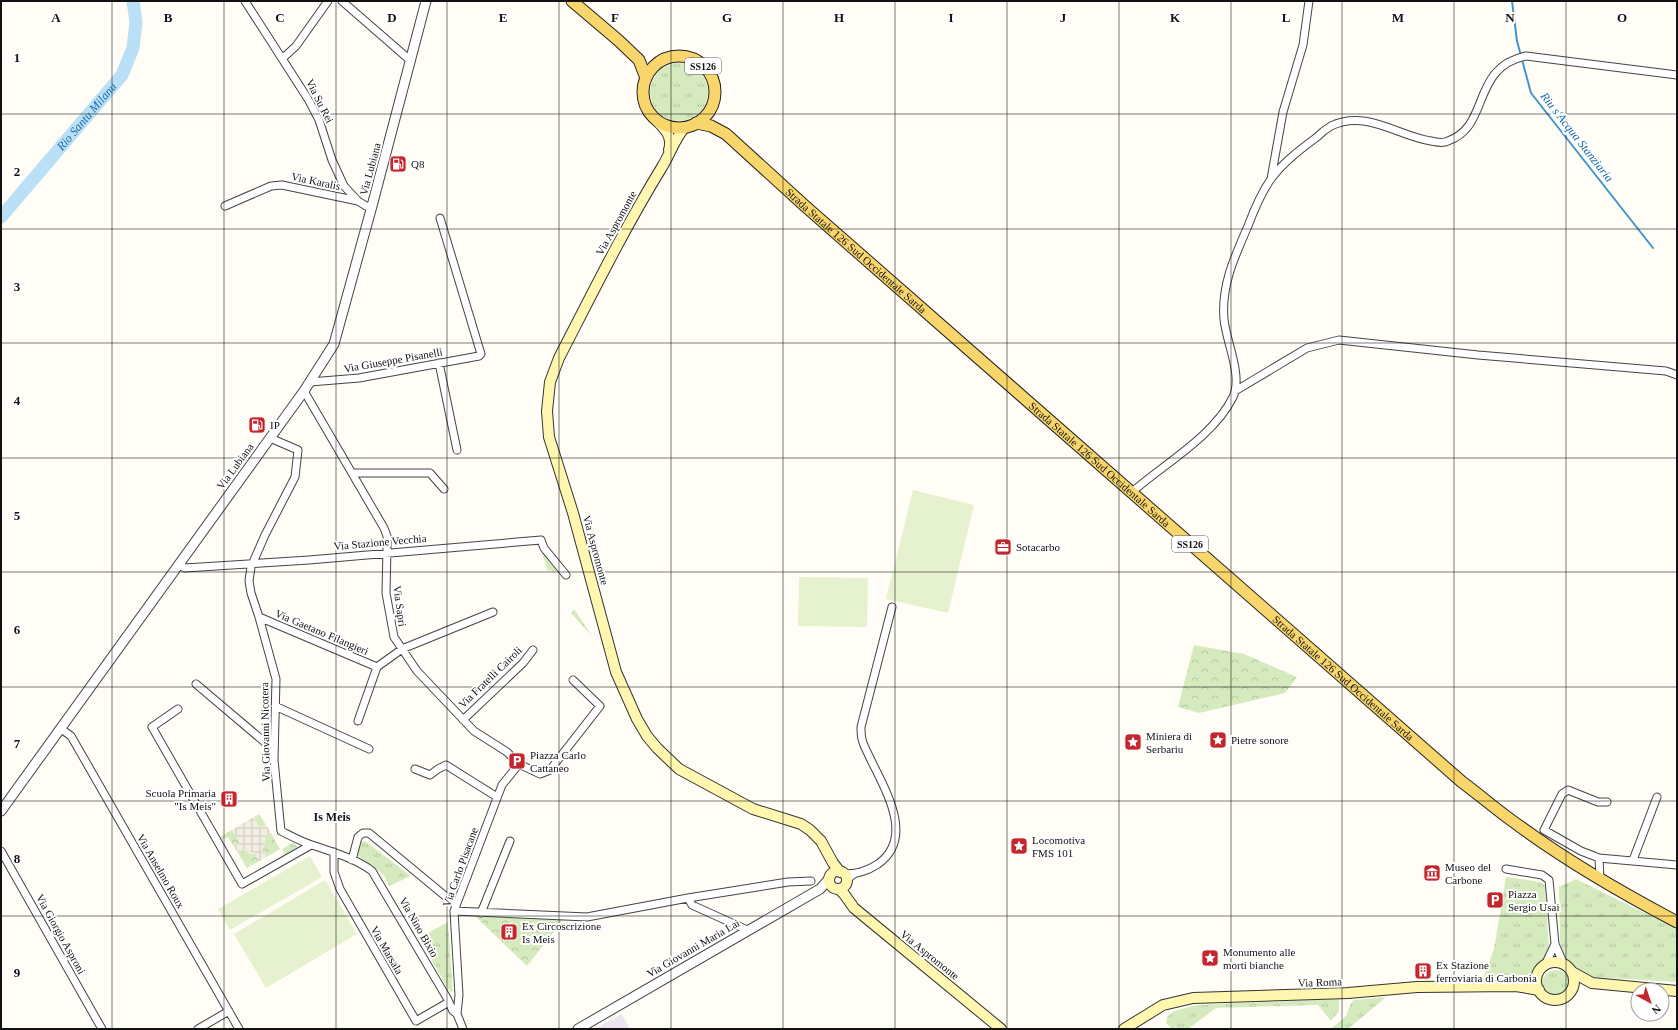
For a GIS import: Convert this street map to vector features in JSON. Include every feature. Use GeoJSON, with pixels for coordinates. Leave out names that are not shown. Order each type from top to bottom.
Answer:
{"type":"FeatureCollection","features":[{"type":"Feature","properties":{"kind":"main road","name":"SS126"},"geometry":{"type":"LineString","coordinates":[[572,1],[639,60],[646,78],[643,89],[644,101],[656,120]]}},
{"type":"Feature","properties":{"kind":"main road","name":"SS126"},"geometry":{"type":"LineString","coordinates":[[623,46],[639,57],[648,61],[660,62],[670,58],[686,57],[697,61],[705,68],[711,77],[714,88],[714,99],[710,109],[712,115],[726,134]]}},
{"type":"Feature","properties":{"kind":"main road"},"geometry":{"type":"LineString","coordinates":[[646,78],[652,69],[660,62]]}},
{"type":"Feature","properties":{"kind":"main road"},"geometry":{"type":"LineString","coordinates":[[656,120],[670,127],[685,127],[696,123],[704,117],[710,109]]}},
{"type":"Feature","properties":{"kind":"main road","name":"Via Aspromonte"},"geometry":{"type":"LineString","coordinates":[[656,120],[670,137],[671,144],[666,161]]}},
{"type":"Feature","properties":{"kind":"main road","name":"SS126"},"geometry":{"type":"LineString","coordinates":[[696,123],[711,126],[726,134]]}},
{"type":"Feature","properties":{"kind":"main road","name":"Via Aspromonte"},"geometry":{"type":"LineString","coordinates":[[685,127],[680,132],[666,161],[636,210],[559,358],[550,382],[546,411],[549,437],[574,513],[616,672],[627,698],[647,736],[668,760],[686,773],[753,809],[801,824],[810,830],[822,841],[838,880],[854,908],[1002,1029]]}},
{"type":"Feature","properties":{"kind":"main road","name":"Strada Statale 126 Sud Occidentale Sarda"},"geometry":{"type":"LineString","coordinates":[[726,134],[1462,782],[1518,826],[1600,879],[1677,922]]}},
{"type":"Feature","properties":{"kind":"main road"},"geometry":{"type":"LineString","coordinates":[[1516,986],[1555,962],[1592,983]]}},
{"type":"Feature","properties":{"kind":"main road"},"geometry":{"type":"LineString","coordinates":[[1542,969],[1537,984],[1539,990],[1552,1000],[1565,997],[1571,991],[1574,984],[1568,968]]}},
{"type":"Feature","properties":{"kind":"main road"},"geometry":{"type":"LineString","coordinates":[[1571,991],[1592,983],[1677,991]]}},
{"type":"Feature","properties":{"kind":"main road","name":"Via Roma"},"geometry":{"type":"LineString","coordinates":[[1127,1028],[1163,1005],[1193,998],[1348,993],[1417,987],[1516,986],[1539,990]]}},
{"type":"Feature","properties":{"kind":"street","name":"Via Su Rei"},"geometry":{"type":"LineString","coordinates":[[245,1],[283,58],[319,120],[332,160],[344,186],[358,201],[366,206],[372,206]]}},
{"type":"Feature","properties":{"kind":"street"},"geometry":{"type":"LineString","coordinates":[[283,58],[296,46],[328,1]]}},
{"type":"Feature","properties":{"kind":"street"},"geometry":{"type":"LineString","coordinates":[[342,1],[411,61]]}},
{"type":"Feature","properties":{"kind":"street","name":"Via Lubiana"},"geometry":{"type":"LineString","coordinates":[[1,811],[304,391],[334,344],[426,1]]}},
{"type":"Feature","properties":{"kind":"street"},"geometry":{"type":"LineString","coordinates":[[1271,179],[1283,112],[1303,45],[1309,1]]}},
{"type":"Feature","properties":{"kind":"street"},"geometry":{"type":"LineString","coordinates":[[1132,492],[1193,445],[1225,410],[1235,391],[1236,380],[1234,365],[1224,320],[1226,284],[1230,266],[1258,200],[1271,179],[1300,149],[1330,127],[1350,120],[1369,122],[1424,140],[1444,143],[1454,140],[1463,133],[1469,125],[1485,90],[1497,70],[1516,58],[1526,56],[1677,75]]}},
{"type":"Feature","properties":{"kind":"street","name":"Via Karalis"},"geometry":{"type":"LineString","coordinates":[[225,206],[271,186],[282,185],[358,201]]}},
{"type":"Feature","properties":{"kind":"street","name":"Via Giuseppe Pisanelli"},"geometry":{"type":"LineString","coordinates":[[310,382],[358,378],[479,356],[481,354],[440,218]]}},
{"type":"Feature","properties":{"kind":"street"},"geometry":{"type":"LineString","coordinates":[[1235,391],[1307,348],[1339,340],[1478,355],[1666,371],[1677,374]]}},
{"type":"Feature","properties":{"kind":"street"},"geometry":{"type":"LineString","coordinates":[[439,363],[457,450]]}},
{"type":"Feature","properties":{"kind":"street","name":"Via Sapri"},"geometry":{"type":"LineString","coordinates":[[304,391],[384,528],[387,536],[386,593],[394,637],[417,670],[462,720],[474,731],[506,752],[519,764]]}},
{"type":"Feature","properties":{"kind":"street","name":"Via Giovanni Nicotera"},"geometry":{"type":"LineString","coordinates":[[270,438],[298,450],[295,477],[265,535],[254,562],[249,581],[251,593],[276,679],[274,750],[281,831],[311,845],[334,852],[352,860]]}},
{"type":"Feature","properties":{"kind":"street"},"geometry":{"type":"LineString","coordinates":[[352,473],[430,473],[444,488]]}},
{"type":"Feature","properties":{"kind":"street","name":"Via Stazione Vecchia"},"geometry":{"type":"LineString","coordinates":[[179,565],[185,568],[254,562],[309,560],[541,540],[544,548],[566,575]]}},
{"type":"Feature","properties":{"kind":"street"},"geometry":{"type":"LineString","coordinates":[[838,880],[847,874],[858,872],[876,865],[886,856],[894,843],[896,833],[896,823],[888,799],[862,739],[861,727],[892,607]]}},
{"type":"Feature","properties":{"kind":"street","name":"Via Gaetano Filangieri"},"geometry":{"type":"LineString","coordinates":[[358,720],[377,667],[402,649],[493,612]]}},
{"type":"Feature","properties":{"kind":"street","name":"Via Gaetano Filangieri"},"geometry":{"type":"LineString","coordinates":[[259,617],[377,667]]}},
{"type":"Feature","properties":{"kind":"street","name":"Via Fratelli Cairoli"},"geometry":{"type":"LineString","coordinates":[[462,720],[523,663],[533,650]]}},
{"type":"Feature","properties":{"kind":"street"},"geometry":{"type":"LineString","coordinates":[[519,764],[540,774],[550,770],[600,706],[573,680]]}},
{"type":"Feature","properties":{"kind":"street"},"geometry":{"type":"LineString","coordinates":[[196,684],[274,750]]}},
{"type":"Feature","properties":{"kind":"street"},"geometry":{"type":"LineString","coordinates":[[275,706],[369,749]]}},
{"type":"Feature","properties":{"kind":"street"},"geometry":{"type":"LineString","coordinates":[[178,709],[152,726],[242,884],[311,845]]}},
{"type":"Feature","properties":{"kind":"street","name":"Via Anselmo Roux"},"geometry":{"type":"LineString","coordinates":[[60,728],[71,736],[239,1029]]}},
{"type":"Feature","properties":{"kind":"street","name":"Via Carlo Pisacane"},"geometry":{"type":"LineString","coordinates":[[463,1029],[457,1014],[459,995],[455,908],[502,785],[519,764]]}},
{"type":"Feature","properties":{"kind":"street"},"geometry":{"type":"LineString","coordinates":[[415,769],[430,775],[438,769],[446,766],[497,797]]}},
{"type":"Feature","properties":{"kind":"street"},"geometry":{"type":"LineString","coordinates":[[1606,802],[1598,802],[1568,790],[1565,791],[1544,830],[1581,851],[1599,858],[1677,865]]}},
{"type":"Feature","properties":{"kind":"street"},"geometry":{"type":"LineString","coordinates":[[1633,860],[1658,797]]}},
{"type":"Feature","properties":{"kind":"street"},"geometry":{"type":"LineString","coordinates":[[352,860],[358,836],[363,833],[369,833],[455,908],[481,913],[586,917],[688,898],[788,882],[810,881]]}},
{"type":"Feature","properties":{"kind":"street"},"geometry":{"type":"LineString","coordinates":[[481,913],[510,841]]}},
{"type":"Feature","properties":{"kind":"street","name":"Via Giorgio Asproni"},"geometry":{"type":"LineString","coordinates":[[1,851],[102,1029]]}},
{"type":"Feature","properties":{"kind":"street","name":"Via Marsala"},"geometry":{"type":"LineString","coordinates":[[334,852],[334,872],[340,889],[416,1021],[448,1000]]}},
{"type":"Feature","properties":{"kind":"street"},"geometry":{"type":"LineString","coordinates":[[1599,858],[1600,879]]}},
{"type":"Feature","properties":{"kind":"street","name":"Via Nino Bixio"},"geometry":{"type":"LineString","coordinates":[[352,860],[365,865],[378,878],[453,1011],[457,1014]]}},
{"type":"Feature","properties":{"kind":"street"},"geometry":{"type":"LineString","coordinates":[[1506,869],[1542,876],[1549,880],[1552,893],[1555,944],[1568,968]]}},
{"type":"Feature","properties":{"kind":"street","name":"Via Giovanni Maria Lai"},"geometry":{"type":"LineString","coordinates":[[578,1029],[746,931],[838,880]]}},
{"type":"Feature","properties":{"kind":"street"},"geometry":{"type":"LineString","coordinates":[[688,898],[692,905],[745,929],[746,931]]}},
{"type":"Feature","properties":{"kind":"street"},"geometry":{"type":"LineString","coordinates":[[1542,969],[1555,944]]}},
{"type":"Feature","properties":{"kind":"street"},"geometry":{"type":"LineString","coordinates":[[448,1000],[459,995]]}},
{"type":"Feature","properties":{"kind":"street"},"geometry":{"type":"LineString","coordinates":[[198,1029],[229,1011]]}},
{"type":"Feature","properties":{"kind":"shaded area"},"geometry":{"type":"Polygon","coordinates":[[[254,817],[260,828],[266,825],[271,833],[265,837],[265,842],[262,849],[266,857],[259,861],[255,853],[243,850],[238,853],[234,847],[240,843],[232,830],[254,817]]]}},
{"type":"Feature","properties":{"kind":"shaded area"},"geometry":{"type":"Polygon","coordinates":[[[622,1014],[630,1029],[594,1029],[622,1014]]]}},
{"type":"Feature","properties":{"kind":"green space"},"geometry":{"type":"Polygon","coordinates":[[[679,63],[695,68],[703,76],[708,92],[703,108],[695,116],[679,121],[663,116],[655,108],[650,92],[655,76],[663,68],[679,63]]]}},
{"type":"Feature","properties":{"kind":"green space"},"geometry":{"type":"Polygon","coordinates":[[[913,490],[974,505],[948,613],[886,599],[913,490]]]}},
{"type":"Feature","properties":{"kind":"green space"},"geometry":{"type":"Polygon","coordinates":[[[540,547],[543,547],[557,570],[553,573],[551,570],[548,571],[540,547]]]}},
{"type":"Feature","properties":{"kind":"green space"},"geometry":{"type":"Polygon","coordinates":[[[799,577],[868,578],[867,627],[798,626],[799,577]]]}},
{"type":"Feature","properties":{"kind":"green space"},"geometry":{"type":"Polygon","coordinates":[[[574,609],[592,636],[571,613],[574,609]]]}},
{"type":"Feature","properties":{"kind":"green space"},"geometry":{"type":"Polygon","coordinates":[[[1194,645],[1244,654],[1297,677],[1285,693],[1199,713],[1178,707],[1194,645]]]}},
{"type":"Feature","properties":{"kind":"green space"},"geometry":{"type":"Polygon","coordinates":[[[259,814],[266,825],[260,828],[254,817],[259,814]]]}},
{"type":"Feature","properties":{"kind":"green space"},"geometry":{"type":"Polygon","coordinates":[[[232,830],[240,843],[234,847],[228,837],[222,840],[220,837],[232,830]]]}},
{"type":"Feature","properties":{"kind":"green space"},"geometry":{"type":"Polygon","coordinates":[[[271,833],[280,849],[266,857],[262,849],[265,842],[264,837],[271,833]]]}},
{"type":"Feature","properties":{"kind":"green space"},"geometry":{"type":"Polygon","coordinates":[[[365,841],[411,876],[389,886],[384,875],[357,855],[361,842],[365,841]]]}},
{"type":"Feature","properties":{"kind":"green space"},"geometry":{"type":"Polygon","coordinates":[[[293,843],[298,847],[285,855],[282,849],[293,843]]]}},
{"type":"Feature","properties":{"kind":"green space"},"geometry":{"type":"Polygon","coordinates":[[[243,850],[251,854],[255,853],[259,861],[247,868],[238,853],[243,850]]]}},
{"type":"Feature","properties":{"kind":"green space"},"geometry":{"type":"Polygon","coordinates":[[[310,856],[322,877],[230,930],[218,909],[310,856]]]}},
{"type":"Feature","properties":{"kind":"green space"},"geometry":{"type":"Polygon","coordinates":[[[1506,877],[1541,882],[1545,886],[1549,949],[1546,956],[1531,974],[1523,978],[1482,981],[1494,949],[1506,877]]]}},
{"type":"Feature","properties":{"kind":"green space"},"geometry":{"type":"Polygon","coordinates":[[[1576,879],[1677,929],[1677,982],[1593,977],[1575,967],[1566,959],[1561,948],[1560,938],[1559,887],[1576,879]]]}},
{"type":"Feature","properties":{"kind":"green space"},"geometry":{"type":"Polygon","coordinates":[[[325,880],[357,934],[266,988],[234,934],[325,880]]]}},
{"type":"Feature","properties":{"kind":"green space"},"geometry":{"type":"Polygon","coordinates":[[[475,916],[563,920],[527,966],[475,916]]]}},
{"type":"Feature","properties":{"kind":"green space"},"geometry":{"type":"Polygon","coordinates":[[[448,922],[453,991],[450,992],[419,938],[448,922]]]}},
{"type":"Feature","properties":{"kind":"green space"},"geometry":{"type":"Polygon","coordinates":[[[1556,970],[1566,974],[1570,984],[1566,994],[1556,998],[1546,994],[1542,984],[1546,974],[1556,970]]]}},
{"type":"Feature","properties":{"kind":"green space"},"geometry":{"type":"Polygon","coordinates":[[[1386,997],[1348,1029],[1331,1029],[1346,1016],[1351,1003],[1354,1000],[1386,997]]]}},
{"type":"Feature","properties":{"kind":"green space"},"geometry":{"type":"Polygon","coordinates":[[[1339,999],[1339,1011],[1331,1021],[1318,1005],[1216,1008],[1188,1029],[1172,1029],[1166,1023],[1167,1017],[1174,1011],[1197,1005],[1339,999]]]}},
{"type":"Feature","properties":{"kind":"waterway","name":"Rio Santu Milanu"},"geometry":{"type":"LineString","coordinates":[[1,217],[122,75],[133,48],[136,22],[133,1]]}},
{"type":"Feature","properties":{"kind":"waterway","name":"Riu s'Acqua Stanziaria"},"geometry":{"type":"LineString","coordinates":[[1512,1],[1517,41],[1531,93],[1653,248]]}},
{"type":"Feature","properties":{"kind":"place","name":"Q8"},"geometry":{"type":"Point","coordinates":[398,164]}},
{"type":"Feature","properties":{"kind":"place","name":"IP"},"geometry":{"type":"Point","coordinates":[257,425]}},
{"type":"Feature","properties":{"kind":"place","name":"Sotacarbo"},"geometry":{"type":"Point","coordinates":[1003,547]}},
{"type":"Feature","properties":{"kind":"place","name":"Pietre sonore"},"geometry":{"type":"Point","coordinates":[1218,740]}},
{"type":"Feature","properties":{"kind":"place","name":"Miniera di Serbariu"},"geometry":{"type":"Point","coordinates":[1133,742]}},
{"type":"Feature","properties":{"kind":"place","name":"Piazza Carlo Cattaneo"},"geometry":{"type":"Point","coordinates":[517,761]}},
{"type":"Feature","properties":{"kind":"place","name":"Scuola Primaria \"Is Meis\""},"geometry":{"type":"Point","coordinates":[229,799]}},
{"type":"Feature","properties":{"kind":"place","name":"Locomotiva FMS 101"},"geometry":{"type":"Point","coordinates":[1019,846]}},
{"type":"Feature","properties":{"kind":"place","name":"Museo del Carbone"},"geometry":{"type":"Point","coordinates":[1432,873]}},
{"type":"Feature","properties":{"kind":"place","name":"Piazza Sergio Usai"},"geometry":{"type":"Point","coordinates":[1495,900]}},
{"type":"Feature","properties":{"kind":"place","name":"Ex Circoscrizione Is Meis"},"geometry":{"type":"Point","coordinates":[509,932]}},
{"type":"Feature","properties":{"kind":"place","name":"Monumento alle morti bianche"},"geometry":{"type":"Point","coordinates":[1210,958]}},
{"type":"Feature","properties":{"kind":"place","name":"Ex Stazione ferroviaria di Carbonia"},"geometry":{"type":"Point","coordinates":[1423,971]}},
{"type":"Feature","properties":{"kind":"district","name":"Is Meis"},"geometry":{"type":"Point","coordinates":[332,817]}}]}
